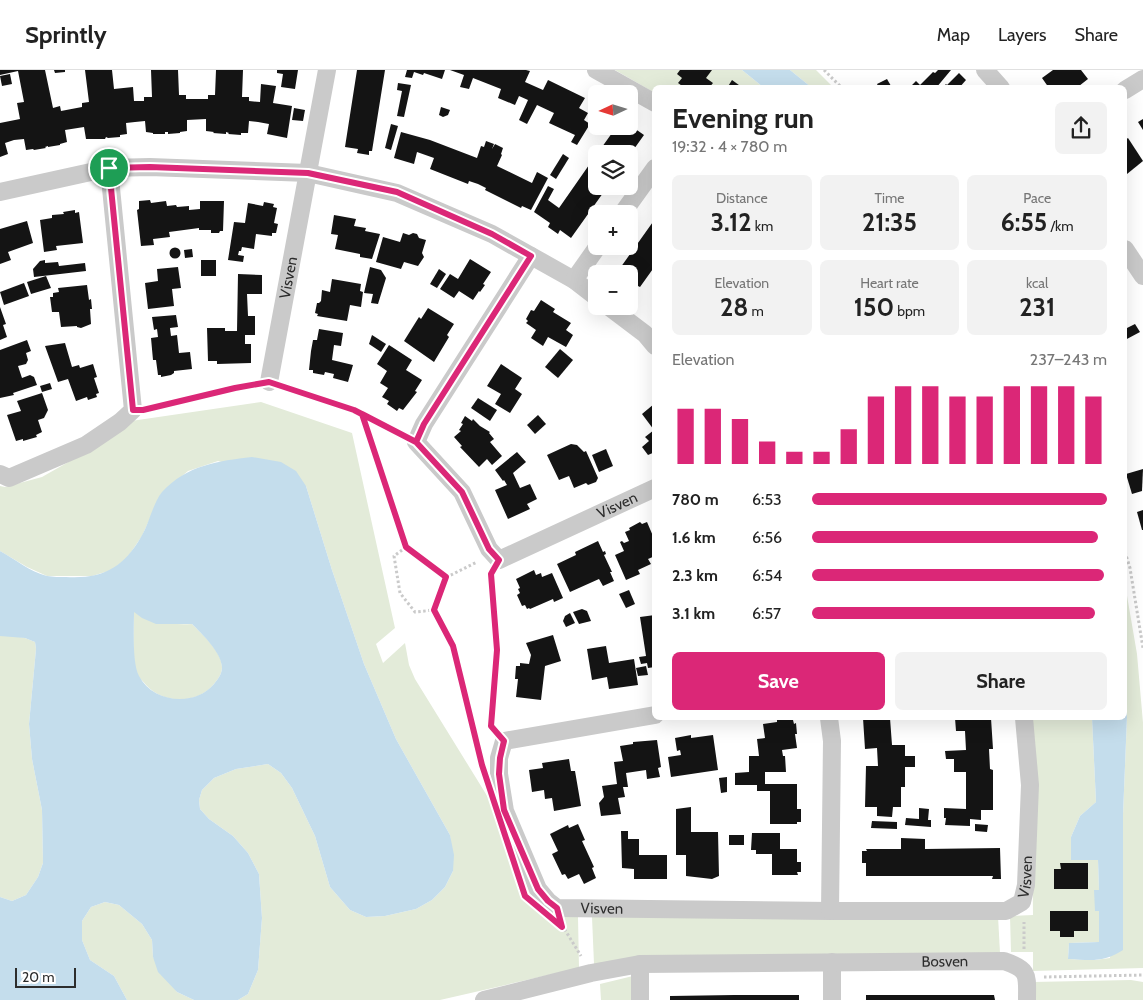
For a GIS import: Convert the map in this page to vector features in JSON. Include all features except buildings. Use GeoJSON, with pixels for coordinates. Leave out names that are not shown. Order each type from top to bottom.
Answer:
{"type":"FeatureCollection","features":[{"type":"Feature","properties":{"kind":"street","name":"Visven"},"geometry":{"type":"LineString","coordinates":[[269,382],[327,70]]}},
{"type":"Feature","properties":{"kind":"street"},"geometry":{"type":"LineString","coordinates":[[596,70],[652,101]]}},
{"type":"Feature","properties":{"kind":"street"},"geometry":{"type":"LineString","coordinates":[[985,70],[998,85]]}},
{"type":"Feature","properties":{"kind":"street"},"geometry":{"type":"LineString","coordinates":[[1127,89],[1143,79]]}},
{"type":"Feature","properties":{"kind":"street"},"geometry":{"type":"LineString","coordinates":[[0,192],[109,168],[150,167],[308,173],[397,192],[492,234],[574,280],[588,291]]}},
{"type":"Feature","properties":{"kind":"street"},"geometry":{"type":"LineString","coordinates":[[0,474],[9,478],[86,445],[120,422],[133,410],[109,168]]}},
{"type":"Feature","properties":{"kind":"street"},"geometry":{"type":"LineString","coordinates":[[628,205],[652,172]]}},
{"type":"Feature","properties":{"kind":"street"},"geometry":{"type":"LineString","coordinates":[[1127,252],[1143,276]]}},
{"type":"Feature","properties":{"kind":"street"},"geometry":{"type":"LineString","coordinates":[[574,280],[592,255]]}},
{"type":"Feature","properties":{"kind":"street"},"geometry":{"type":"LineString","coordinates":[[497,557],[489,549],[462,492],[416,442],[424,424],[531,256]]}},
{"type":"Feature","properties":{"kind":"street"},"geometry":{"type":"LineString","coordinates":[[620,315],[645,334],[652,342]]}},
{"type":"Feature","properties":{"kind":"street","name":"Visven"},"geometry":{"type":"LineString","coordinates":[[497,557],[652,489]]}},
{"type":"Feature","properties":{"kind":"street"},"geometry":{"type":"LineString","coordinates":[[556,914],[538,889],[504,810],[499,774],[504,741],[652,716]]}},
{"type":"Feature","properties":{"kind":"street"},"geometry":{"type":"LineString","coordinates":[[829,720],[832,741],[830,911]]}},
{"type":"Feature","properties":{"kind":"street","name":"Visven"},"geometry":{"type":"LineString","coordinates":[[556,914],[1006,911],[1022,902],[1026,885],[1030,785],[1024,720]]}},
{"type":"Feature","properties":{"kind":"street","name":"Bosven"},"geometry":{"type":"LineString","coordinates":[[484,1000],[591,973],[640,964],[1004,961],[1024,972]]}},
{"type":"Feature","properties":{"kind":"street"},"geometry":{"type":"LineString","coordinates":[[832,962],[832,1000]]}},
{"type":"Feature","properties":{"kind":"street"},"geometry":{"type":"LineString","coordinates":[[640,964],[640,1000]]}},
{"type":"Feature","properties":{"kind":"street"},"geometry":{"type":"LineString","coordinates":[[1024,972],[1027,1000]]}},
{"type":"Feature","properties":{"kind":"path"},"geometry":{"type":"LineString","coordinates":[[824,70],[839,85]]}},
{"type":"Feature","properties":{"kind":"path"},"geometry":{"type":"LineString","coordinates":[[133,410],[143,410],[235,388],[269,382],[354,410],[416,442]]}},
{"type":"Feature","properties":{"kind":"path"},"geometry":{"type":"LineString","coordinates":[[362,414],[406,547],[446,577]]}},
{"type":"Feature","properties":{"kind":"path"},"geometry":{"type":"LineString","coordinates":[[406,547],[394,556],[400,593],[415,612],[434,610]]}},
{"type":"Feature","properties":{"kind":"path"},"geometry":{"type":"LineString","coordinates":[[482,765],[453,646],[434,610],[446,577],[497,557]]}},
{"type":"Feature","properties":{"kind":"path"},"geometry":{"type":"LineString","coordinates":[[497,557],[491,574],[497,650],[491,726],[504,741]]}},
{"type":"Feature","properties":{"kind":"path"},"geometry":{"type":"LineString","coordinates":[[1127,558],[1143,648]]}},
{"type":"Feature","properties":{"kind":"path"},"geometry":{"type":"LineString","coordinates":[[1022,902],[1024,972],[1143,975]]}},
{"type":"Feature","properties":{"kind":"path"},"geometry":{"type":"LineString","coordinates":[[556,914],[591,973]]}},
{"type":"Feature","properties":{"kind":"path"},"geometry":{"type":"LineString","coordinates":[[556,914],[562,927]]}},
{"type":"Feature","properties":{"kind":"green space"},"geometry":{"type":"Polygon","coordinates":[[[615,70],[742,70],[761,85],[652,85],[652,91],[615,70]]]}},
{"type":"Feature","properties":{"kind":"green space"},"geometry":{"type":"Polygon","coordinates":[[[790,70],[816,70],[831,85],[809,85],[790,70]]]}},
{"type":"Feature","properties":{"kind":"green space"},"geometry":{"type":"Polygon","coordinates":[[[261,402],[352,433],[395,628],[376,644],[383,663],[405,643],[409,665],[415,679],[502,820],[519,872],[540,905],[555,914],[578,917],[579,968],[440,1000],[238,1000],[248,994],[258,970],[262,918],[259,874],[248,853],[233,836],[209,819],[200,809],[199,800],[202,790],[214,778],[236,769],[268,764],[281,773],[292,788],[315,836],[330,887],[350,910],[366,917],[385,916],[416,909],[432,900],[445,887],[453,871],[450,835],[396,739],[364,664],[306,486],[218,461],[188,471],[161,494],[142,536],[127,558],[112,570],[92,576],[47,576],[0,551],[0,486],[5,487],[42,477],[86,452],[131,421],[261,402]]]}},
{"type":"Feature","properties":{"kind":"green space"},"geometry":{"type":"Polygon","coordinates":[[[1127,596],[1137,654],[1143,723],[1143,968],[1033,971],[1033,952],[1011,952],[1010,916],[1033,915],[1031,720],[1092,720],[1096,802],[1080,816],[1071,837],[1071,860],[1098,859],[1099,890],[1095,890],[1096,911],[1099,911],[1099,942],[1069,943],[1068,959],[1095,960],[1110,958],[1123,815],[1127,720],[1127,596]]]}},
{"type":"Feature","properties":{"kind":"green space"},"geometry":{"type":"Polygon","coordinates":[[[134,611],[154,621],[192,624],[211,644],[219,655],[222,667],[218,678],[207,691],[199,696],[180,700],[161,696],[146,685],[138,676],[134,662],[134,611]]]}},
{"type":"Feature","properties":{"kind":"green space"},"geometry":{"type":"Polygon","coordinates":[[[10,635],[35,642],[36,649],[29,724],[32,759],[42,810],[43,863],[38,877],[26,895],[12,901],[0,897],[0,636],[10,635]]]}},
{"type":"Feature","properties":{"kind":"green space"},"geometry":{"type":"Polygon","coordinates":[[[105,902],[119,905],[142,924],[152,940],[153,957],[177,992],[194,1000],[127,1000],[114,976],[90,960],[82,940],[82,921],[91,907],[105,902]]]}},
{"type":"Feature","properties":{"kind":"green space"},"geometry":{"type":"Polygon","coordinates":[[[998,916],[1000,953],[594,964],[592,917],[998,916]]]}},
{"type":"Feature","properties":{"kind":"green space"},"geometry":{"type":"Polygon","coordinates":[[[633,976],[636,1000],[601,1000],[600,984],[633,976]]]}},
{"type":"Feature","properties":{"kind":"green space"},"geometry":{"type":"Polygon","coordinates":[[[1131,980],[1143,982],[1143,1000],[1034,1000],[1033,982],[1131,980]]]}},
{"type":"Feature","properties":{"kind":"water"},"geometry":{"type":"Polygon","coordinates":[[[742,70],[790,70],[809,85],[761,85],[742,70]]]}},
{"type":"Feature","properties":{"kind":"water"},"geometry":{"type":"Polygon","coordinates":[[[252,457],[281,462],[296,471],[306,486],[364,664],[396,739],[450,835],[454,855],[453,871],[445,887],[432,900],[416,909],[385,916],[366,917],[350,910],[330,887],[315,836],[292,788],[281,773],[268,764],[236,769],[214,778],[202,790],[199,800],[200,809],[209,819],[233,836],[248,853],[259,874],[262,918],[258,970],[248,994],[238,1000],[194,1000],[177,992],[158,972],[153,957],[152,940],[142,924],[119,905],[105,902],[91,907],[82,921],[82,940],[90,960],[114,976],[127,1000],[0,1000],[0,897],[12,901],[26,895],[38,877],[43,863],[42,810],[32,759],[29,724],[36,649],[35,642],[25,638],[0,636],[0,551],[47,576],[79,577],[101,573],[111,569],[127,557],[144,532],[162,492],[172,483],[192,470],[215,463],[252,457]],[[134,612],[135,663],[139,676],[145,685],[154,692],[164,696],[186,699],[206,691],[214,684],[221,672],[221,661],[210,644],[192,624],[156,624],[134,612]]]}},
{"type":"Feature","properties":{"kind":"water"},"geometry":{"type":"Polygon","coordinates":[[[1092,720],[1127,720],[1123,815],[1123,950],[1103,959],[1068,959],[1069,943],[1099,942],[1099,911],[1095,911],[1094,890],[1099,890],[1098,860],[1071,860],[1071,837],[1080,816],[1096,802],[1092,720]]]}},
{"type":"Feature","properties":{"kind":"route"},"geometry":{"type":"LineString","coordinates":[[109,168],[133,410],[143,410],[235,388],[269,382],[354,410],[416,442],[462,492],[489,549],[499,560],[491,574],[497,650],[491,726],[504,741],[499,774],[504,810],[538,889],[557,908],[562,927],[525,896],[482,765],[453,646],[434,610],[446,577],[406,547],[362,414],[416,442],[424,424],[531,256],[492,234],[397,192],[308,173],[150,167],[109,168]]}}]}
